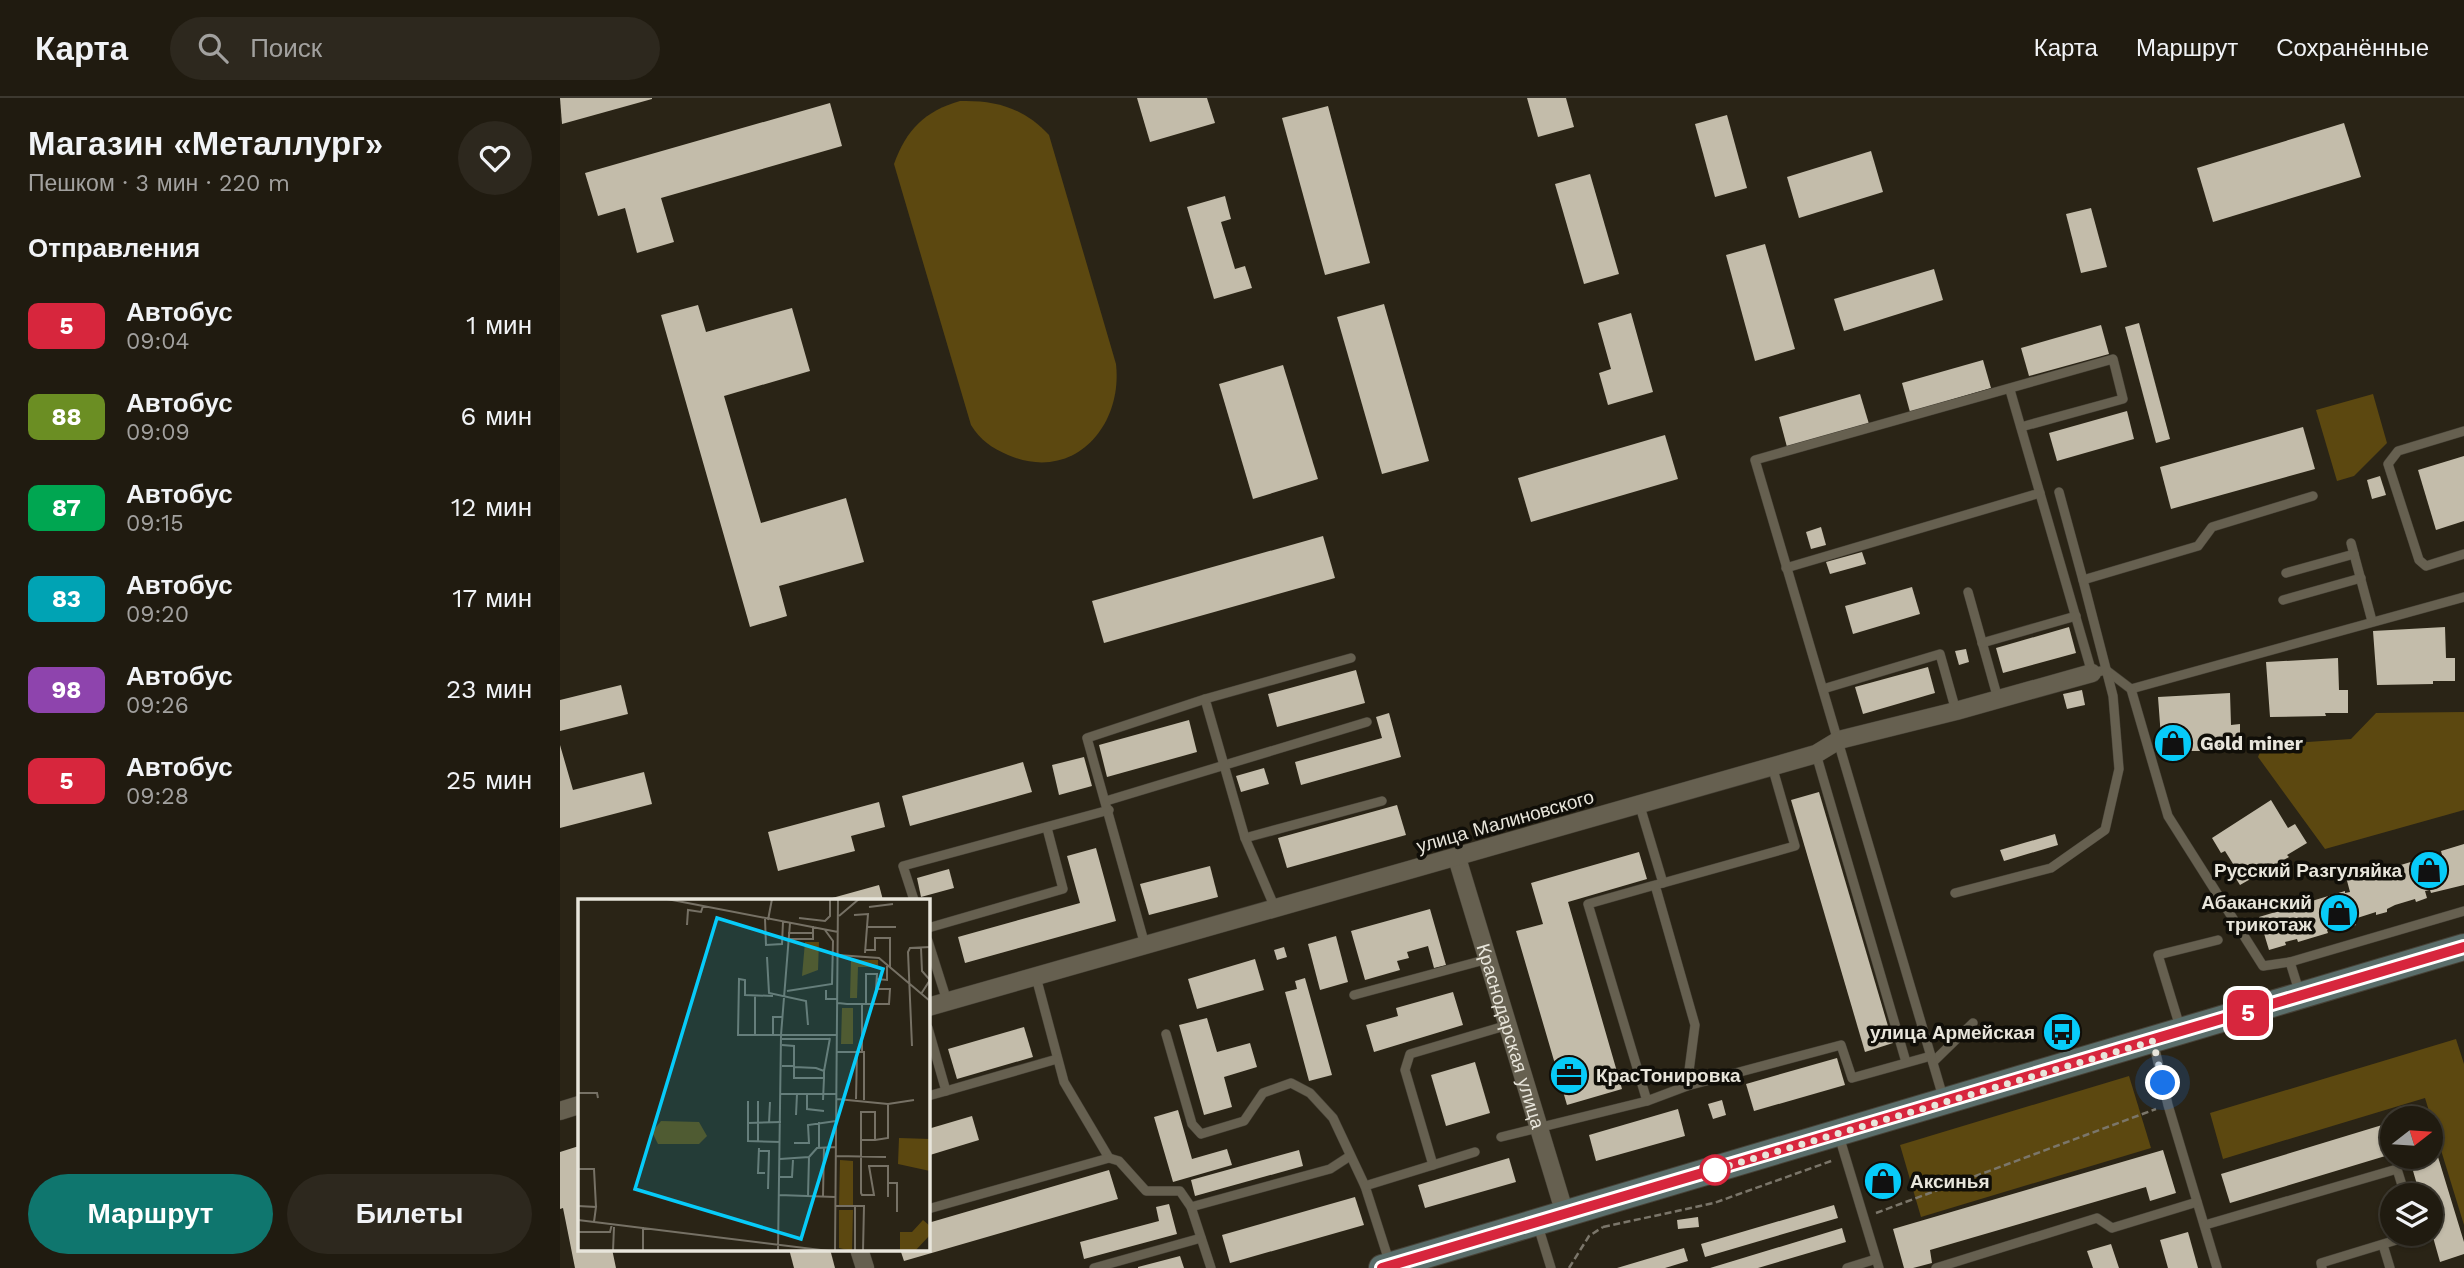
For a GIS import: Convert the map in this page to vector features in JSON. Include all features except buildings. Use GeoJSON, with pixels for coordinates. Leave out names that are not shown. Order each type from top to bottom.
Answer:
{"type":"FeatureCollection","features":[{"type":"Feature","properties":{"kind":"main road"},"geometry":{"type":"LineString","coordinates":[[1386,1267],[1565,1214],[1842,1145],[1945,1102],[2464,947]]}},
{"type":"Feature","properties":{"kind":"street","name":"улица Малиновского"},"geometry":{"type":"LineString","coordinates":[[929,1007],[1816,754],[1839,740],[2099,672]]}},
{"type":"Feature","properties":{"kind":"street","name":"Краснодарская улица"},"geometry":{"type":"LineString","coordinates":[[1457,858],[1565,1214]]}},
{"type":"Feature","properties":{"kind":"street"},"geometry":{"type":"LineString","coordinates":[[560,1111],[578,1105]]}},
{"type":"Feature","properties":{"kind":"street"},"geometry":{"type":"LineString","coordinates":[[859,1250],[865,1268]]}},
{"type":"Feature","properties":{"kind":"lane"},"geometry":{"type":"LineString","coordinates":[[1945,1102],[1755,460],[2113,359],[2123,398],[2021,427]]}},
{"type":"Feature","properties":{"kind":"lane"},"geometry":{"type":"LineString","coordinates":[[1955,892],[2051,868],[2105,830],[2119,769],[2113,696],[2099,672],[2076,617],[2010,390]]}},
{"type":"Feature","properties":{"kind":"lane"},"geometry":{"type":"LineString","coordinates":[[2464,430],[2398,451],[2388,464],[2418,560],[2426,566],[2464,555]]}},
{"type":"Feature","properties":{"kind":"lane"},"geometry":{"type":"LineString","coordinates":[[2059,492],[2083,580],[2099,672]]}},
{"type":"Feature","properties":{"kind":"lane"},"geometry":{"type":"LineString","coordinates":[[1786,568],[2040,493]]}},
{"type":"Feature","properties":{"kind":"lane"},"geometry":{"type":"LineString","coordinates":[[2083,580],[2198,546],[2212,527],[2313,496]]}},
{"type":"Feature","properties":{"kind":"lane"},"geometry":{"type":"LineString","coordinates":[[2351,543],[2372,621]]}},
{"type":"Feature","properties":{"kind":"lane"},"geometry":{"type":"LineString","coordinates":[[2286,573],[2354,554]]}},
{"type":"Feature","properties":{"kind":"lane"},"geometry":{"type":"LineString","coordinates":[[2283,600],[2361,578]]}},
{"type":"Feature","properties":{"kind":"lane"},"geometry":{"type":"LineString","coordinates":[[1968,592],[1998,699]]}},
{"type":"Feature","properties":{"kind":"lane"},"geometry":{"type":"LineString","coordinates":[[2099,672],[2131,689],[2464,597]]}},
{"type":"Feature","properties":{"kind":"lane"},"geometry":{"type":"LineString","coordinates":[[1982,643],[2076,617]]}},
{"type":"Feature","properties":{"kind":"lane"},"geometry":{"type":"LineString","coordinates":[[1823,689],[1940,654],[1956,711]]}},
{"type":"Feature","properties":{"kind":"lane"},"geometry":{"type":"LineString","coordinates":[[1145,945],[1087,738],[1205,699],[1351,658]]}},
{"type":"Feature","properties":{"kind":"lane"},"geometry":{"type":"LineString","coordinates":[[2131,689],[2168,816],[2263,966],[2290,962],[2464,911]]}},
{"type":"Feature","properties":{"kind":"lane"},"geometry":{"type":"LineString","coordinates":[[1205,699],[1245,838],[1275,908]]}},
{"type":"Feature","properties":{"kind":"lane"},"geometry":{"type":"LineString","coordinates":[[913,899],[903,866],[1047,828],[1225,766],[1367,722]]}},
{"type":"Feature","properties":{"kind":"lane"},"geometry":{"type":"LineString","coordinates":[[1816,754],[1906,1062]]}},
{"type":"Feature","properties":{"kind":"lane"},"geometry":{"type":"LineString","coordinates":[[1647,1101],[1588,904],[1795,846],[1772,766]]}},
{"type":"Feature","properties":{"kind":"lane"},"geometry":{"type":"LineString","coordinates":[[1245,838],[1382,801]]}},
{"type":"Feature","properties":{"kind":"lane"},"geometry":{"type":"LineString","coordinates":[[1639,803],[1695,1025],[1686,1086]]}},
{"type":"Feature","properties":{"kind":"lane"},"geometry":{"type":"LineString","coordinates":[[929,928],[1063,888],[1047,828]]}},
{"type":"Feature","properties":{"kind":"lane"},"geometry":{"type":"LineString","coordinates":[[2182,1032],[2158,955],[2218,940]]}},
{"type":"Feature","properties":{"kind":"lane"},"geometry":{"type":"LineString","coordinates":[[929,944],[947,1001]]}},
{"type":"Feature","properties":{"kind":"lane"},"geometry":{"type":"LineString","coordinates":[[1354,995],[1488,959]]}},
{"type":"Feature","properties":{"kind":"lane"},"geometry":{"type":"LineString","coordinates":[[2290,962],[2301,997]]}},
{"type":"Feature","properties":{"kind":"lane"},"geometry":{"type":"LineString","coordinates":[[1036,976],[1064,1082],[1109,1158]]}},
{"type":"Feature","properties":{"kind":"lane"},"geometry":{"type":"LineString","coordinates":[[1501,1137],[1647,1101],[1686,1086],[1841,1045],[1852,1078],[1906,1062],[1932,1059],[1973,1023]]}},
{"type":"Feature","properties":{"kind":"lane"},"geometry":{"type":"LineString","coordinates":[[1433,1165],[1405,1070],[1410,1054],[1508,1025]]}},
{"type":"Feature","properties":{"kind":"lane"},"geometry":{"type":"LineString","coordinates":[[929,1032],[946,1091]]}},
{"type":"Feature","properties":{"kind":"lane"},"geometry":{"type":"LineString","coordinates":[[1166,1034],[1192,1124],[1201,1134],[1244,1121],[1263,1093],[1291,1083],[1310,1093],[1333,1118],[1365,1186],[1386,1267]]}},
{"type":"Feature","properties":{"kind":"lane"},"geometry":{"type":"LineString","coordinates":[[2153,1041],[2168,1105],[2217,1268]]}},
{"type":"Feature","properties":{"kind":"lane"},"geometry":{"type":"LineString","coordinates":[[929,1096],[1057,1059]]}},
{"type":"Feature","properties":{"kind":"lane"},"geometry":{"type":"LineString","coordinates":[[1842,1145],[1877,1264],[1847,1268]]}},
{"type":"Feature","properties":{"kind":"lane"},"geometry":{"type":"LineString","coordinates":[[1365,1186],[1475,1152]]}},
{"type":"Feature","properties":{"kind":"lane"},"geometry":{"type":"LineString","coordinates":[[1191,1207],[1330,1169],[1350,1156]]}},
{"type":"Feature","properties":{"kind":"lane"},"geometry":{"type":"LineString","coordinates":[[929,1209],[1109,1158],[1119,1161],[1146,1191],[1180,1191],[1191,1207],[1211,1268]]}},
{"type":"Feature","properties":{"kind":"lane"},"geometry":{"type":"LineString","coordinates":[[2205,1225],[2397,1169],[2401,1183]]}},
{"type":"Feature","properties":{"kind":"lane"},"geometry":{"type":"LineString","coordinates":[[1936,1268],[2096,1218],[2112,1228],[2197,1202]]}},
{"type":"Feature","properties":{"kind":"lane"},"geometry":{"type":"LineString","coordinates":[[1537,1222],[1551,1268]]}},
{"type":"Feature","properties":{"kind":"lane"},"geometry":{"type":"LineString","coordinates":[[1094,1268],[1201,1238]]}},
{"type":"Feature","properties":{"kind":"lane"},"geometry":{"type":"LineString","coordinates":[[2322,1268],[2320,1263],[2380,1246]]}},
{"type":"Feature","properties":{"kind":"lane"},"geometry":{"type":"LineString","coordinates":[[2383,1246],[2390,1268]]}},
{"type":"Feature","properties":{"kind":"path"},"geometry":{"type":"LineString","coordinates":[[1864,1218],[2168,1105]]}},
{"type":"Feature","properties":{"kind":"path"},"geometry":{"type":"LineString","coordinates":[[1569,1268],[1589,1236],[1602,1226],[1714,1203],[1842,1145]]}},
{"type":"Feature","properties":{"kind":"shaded area"},"geometry":{"type":"Polygon","coordinates":[[[960,101],[986,102],[1009,108],[1030,118],[1049,135],[1116,364],[1116,387],[1111,409],[1102,428],[1089,444],[1073,455],[1053,461],[1032,462],[1008,455],[987,443],[971,425],[894,164],[904,141],[918,124],[937,110],[960,101]]]}},
{"type":"Feature","properties":{"kind":"shaded area"},"geometry":{"type":"Polygon","coordinates":[[[2373,394],[2387,443],[2354,476],[2337,481],[2316,410],[2373,394]]]}},
{"type":"Feature","properties":{"kind":"shaded area"},"geometry":{"type":"Polygon","coordinates":[[[2464,712],[2464,810],[2325,849],[2258,757],[2263,745],[2351,739],[2376,713],[2464,712]]]}},
{"type":"Feature","properties":{"kind":"shaded area"},"geometry":{"type":"Polygon","coordinates":[[[2456,1039],[2464,1064],[2464,1225],[2443,1157],[2443,1106],[2427,1106],[2425,1098],[2399,1106],[2380,1106],[2380,1112],[2223,1159],[2210,1113],[2456,1039]]]}},
{"type":"Feature","properties":{"kind":"shaded area"},"geometry":{"type":"Polygon","coordinates":[[[2129,1076],[2151,1148],[1921,1217],[1900,1145],[2129,1076]]]}},
{"type":"Feature","properties":{"kind":"bus line","name":"5"},"geometry":{"type":"LineString","coordinates":[[1382,1268],[2464,947]]}},
{"type":"Feature","properties":{"kind":"place","name":"Gold miner"},"geometry":{"type":"Point","coordinates":[2173,743]}},
{"type":"Feature","properties":{"kind":"place","name":"Русский Разгуляйка"},"geometry":{"type":"Point","coordinates":[2429,870]}},
{"type":"Feature","properties":{"kind":"place","name":"Абаканский трикотаж"},"geometry":{"type":"Point","coordinates":[2339,913]}},
{"type":"Feature","properties":{"kind":"place","name":"улица Армейская"},"geometry":{"type":"Point","coordinates":[2062,1032]}},
{"type":"Feature","properties":{"kind":"place","name":"КрасТонировка"},"geometry":{"type":"Point","coordinates":[1569,1075]}},
{"type":"Feature","properties":{"kind":"place","name":"Аксинья"},"geometry":{"type":"Point","coordinates":[1883,1181]}},
{"type":"Feature","properties":{"kind":"route"},"geometry":{"type":"LineString","coordinates":[[1715,1170],[1704,1173],[2153,1041],[2163,1083]]}}]}
